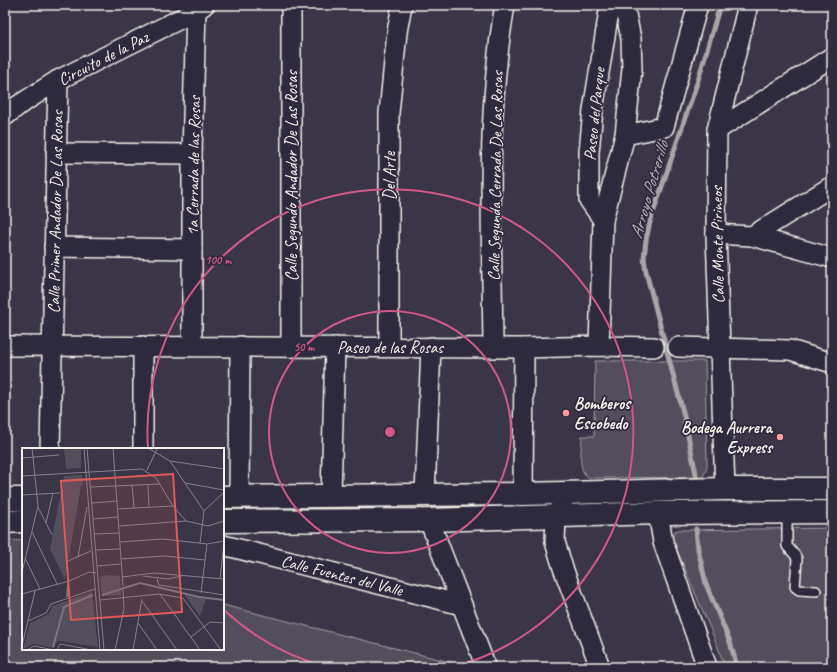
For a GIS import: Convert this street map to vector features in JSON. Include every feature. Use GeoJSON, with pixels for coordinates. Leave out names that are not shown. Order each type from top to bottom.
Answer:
{"type":"FeatureCollection","features":[{"type":"Feature","properties":{"kind":"street","name":"Calle Segundo Andador De Las Rosas"},"geometry":{"type":"LineString","coordinates":[[291,5],[291,346]]}},
{"type":"Feature","properties":{"kind":"street","name":"Del Arte"},"geometry":{"type":"LineString","coordinates":[[389,347],[389,114],[397,32],[402,5]]}},
{"type":"Feature","properties":{"kind":"street","name":"Calle Segunda Cerrada De Las Rosas"},"geometry":{"type":"LineString","coordinates":[[494,348],[491,142],[498,41],[505,5]]}},
{"type":"Feature","properties":{"kind":"street","name":"Paseo del Parque"},"geometry":{"type":"LineString","coordinates":[[602,220],[589,200],[589,152],[593,110],[610,5]]}},
{"type":"Feature","properties":{"kind":"street","name":"Paseo del Parque"},"geometry":{"type":"LineString","coordinates":[[599,346],[602,220],[625,135],[632,69],[631,39],[623,5]]}},
{"type":"Feature","properties":{"kind":"street"},"geometry":{"type":"LineString","coordinates":[[625,135],[664,127],[698,5]]}},
{"type":"Feature","properties":{"kind":"street","name":"Calle Monte Pirineos"},"geometry":{"type":"LineString","coordinates":[[725,490],[716,234],[717,130],[748,5]]}},
{"type":"Feature","properties":{"kind":"street","name":"Circuito de la Paz"},"geometry":{"type":"LineString","coordinates":[[5,116],[19,105],[58,80],[200,8]]}},
{"type":"Feature","properties":{"kind":"street","name":"1a Cerrada de las Rosas"},"geometry":{"type":"LineString","coordinates":[[192,346],[192,154],[200,8]]}},
{"type":"Feature","properties":{"kind":"street"},"geometry":{"type":"LineString","coordinates":[[717,130],[832,57]]}},
{"type":"Feature","properties":{"kind":"street","name":"Calle Primer Andador De Las Rosas"},"geometry":{"type":"LineString","coordinates":[[50,448],[58,80]]}},
{"type":"Feature","properties":{"kind":"street"},"geometry":{"type":"LineString","coordinates":[[56,154],[192,154]]}},
{"type":"Feature","properties":{"kind":"street"},"geometry":{"type":"LineString","coordinates":[[752,236],[832,186]]}},
{"type":"Feature","properties":{"kind":"street"},"geometry":{"type":"LineString","coordinates":[[716,234],[752,236],[832,258]]}},
{"type":"Feature","properties":{"kind":"street"},"geometry":{"type":"LineString","coordinates":[[54,247],[192,249]]}},
{"type":"Feature","properties":{"kind":"street","name":"Paseo de las Rosas"},"geometry":{"type":"LineString","coordinates":[[5,346],[494,348],[599,346],[654,347]]}},
{"type":"Feature","properties":{"kind":"street"},"geometry":{"type":"LineString","coordinates":[[143,346],[143,448]]}},
{"type":"Feature","properties":{"kind":"street"},"geometry":{"type":"LineString","coordinates":[[240,346],[231,497],[832,489]]}},
{"type":"Feature","properties":{"kind":"street"},"geometry":{"type":"LineString","coordinates":[[331,496],[335,347]]}},
{"type":"Feature","properties":{"kind":"street"},"geometry":{"type":"LineString","coordinates":[[425,494],[431,347]]}},
{"type":"Feature","properties":{"kind":"street"},"geometry":{"type":"LineString","coordinates":[[678,347],[790,350],[832,363]]}},
{"type":"Feature","properties":{"kind":"street"},"geometry":{"type":"LineString","coordinates":[[523,494],[524,348]]}},
{"type":"Feature","properties":{"kind":"street"},"geometry":{"type":"LineString","coordinates":[[793,512],[798,489]]}},
{"type":"Feature","properties":{"kind":"street"},"geometry":{"type":"LineString","coordinates":[[567,493],[556,516],[555,542],[562,568],[600,667]]}},
{"type":"Feature","properties":{"kind":"street"},"geometry":{"type":"LineString","coordinates":[[5,499],[22,499]]}},
{"type":"Feature","properties":{"kind":"street"},"geometry":{"type":"LineString","coordinates":[[224,520],[429,520],[658,513],[832,512]]}},
{"type":"Feature","properties":{"kind":"street"},"geometry":{"type":"LineString","coordinates":[[658,513],[663,542],[707,667]]}},
{"type":"Feature","properties":{"kind":"street"},"geometry":{"type":"LineString","coordinates":[[429,520],[484,662]]}},
{"type":"Feature","properties":{"kind":"street"},"geometry":{"type":"LineString","coordinates":[[5,522],[22,521]]}},
{"type":"Feature","properties":{"kind":"street","name":"Calle Fuentes del Valle"},"geometry":{"type":"LineString","coordinates":[[224,546],[462,605]]}},
{"type":"Feature","properties":{"kind":"lane"},"geometry":{"type":"LineString","coordinates":[[793,512],[787,546],[795,555],[796,559],[795,587],[799,590],[816,591]]}},
{"type":"Feature","properties":{"kind":"shaded area"},"geometry":{"type":"Polygon","coordinates":[[[595,361],[705,361],[707,467],[703,477],[590,478],[586,475],[581,466],[582,436],[594,436],[595,361]]]}},
{"type":"Feature","properties":{"kind":"shaded area"},"geometry":{"type":"Polygon","coordinates":[[[832,528],[832,667],[724,667],[718,647],[672,538],[675,531],[832,528]]]}},
{"type":"Feature","properties":{"kind":"shaded area"},"geometry":{"type":"Polygon","coordinates":[[[5,540],[22,541],[22,650],[224,650],[224,605],[470,667],[31,667],[5,660],[5,540]]]}},
{"type":"Feature","properties":{"kind":"waterway","name":"Arroyo Potrerillo"},"geometry":{"type":"LineString","coordinates":[[697,479],[684,416],[646,272],[644,258],[650,222],[699,77],[720,5]]}},
{"type":"Feature","properties":{"kind":"waterway","name":"Arroyo Potrerillo"},"geometry":{"type":"LineString","coordinates":[[696,529],[698,549],[706,584],[730,642],[737,667]]}},
{"type":"Feature","properties":{"kind":"place","name":"Bomberos Escobedo"},"geometry":{"type":"Point","coordinates":[566,413]}},
{"type":"Feature","properties":{"kind":"place","name":"Bodega Aurrera Express"},"geometry":{"type":"Point","coordinates":[780,437]}}]}
